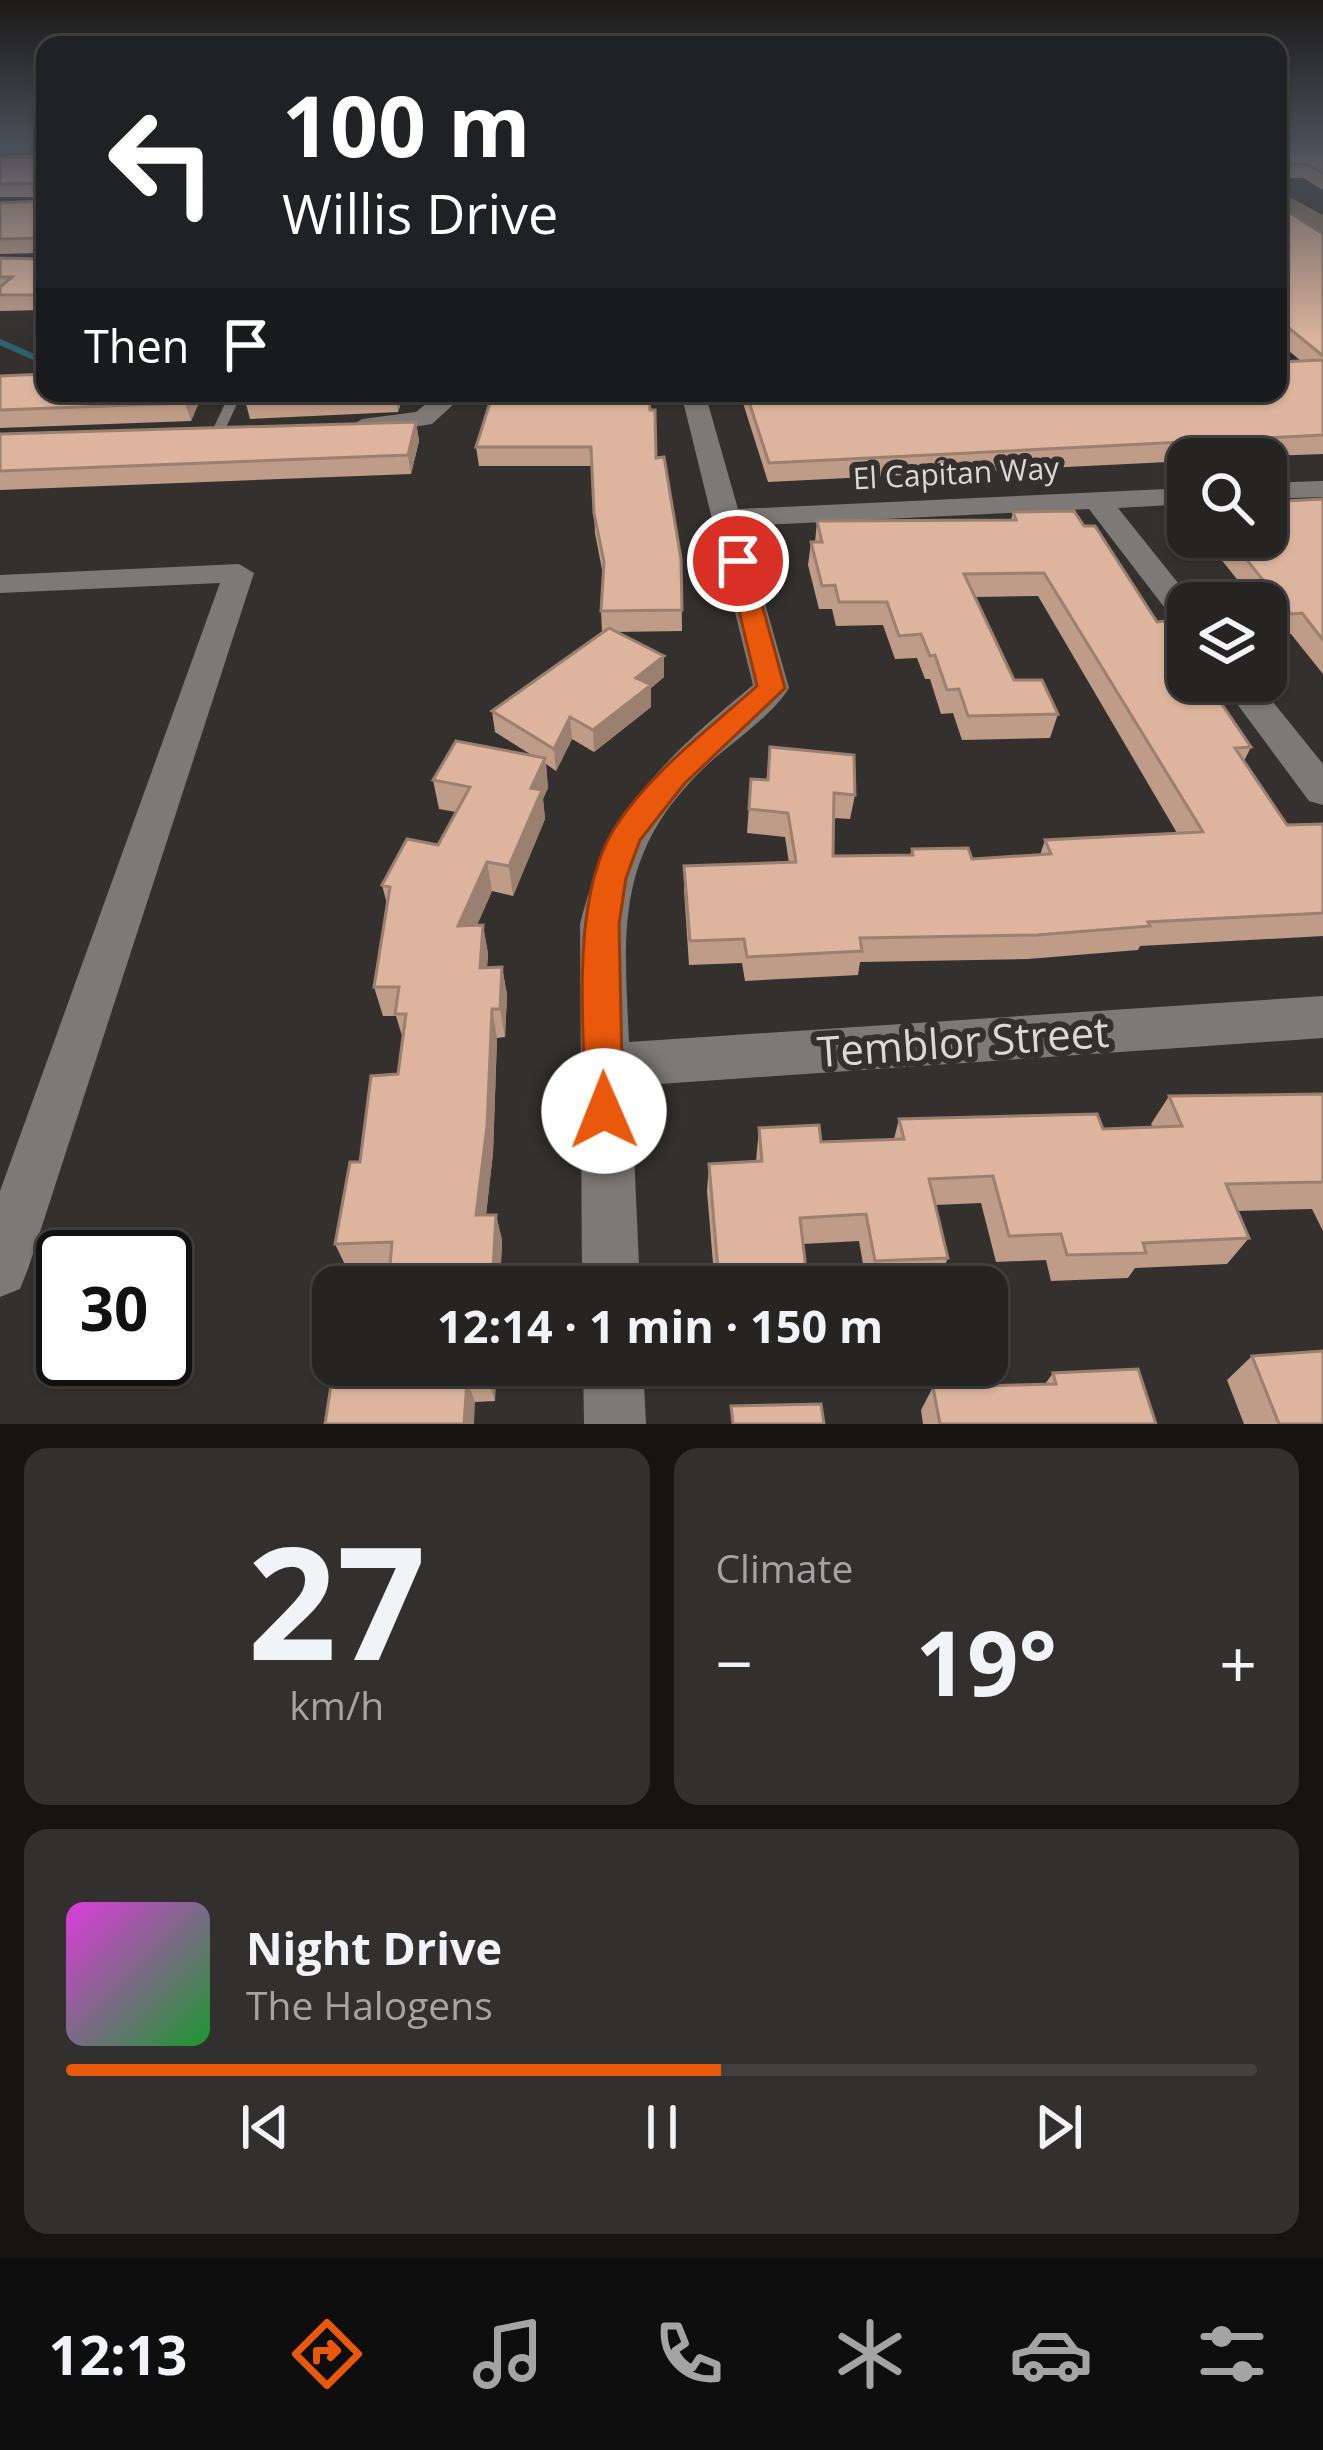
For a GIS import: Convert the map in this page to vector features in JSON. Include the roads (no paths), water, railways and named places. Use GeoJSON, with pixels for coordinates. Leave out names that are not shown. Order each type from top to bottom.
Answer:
{"type":"FeatureCollection","features":[{"type":"Feature","properties":{"kind":"main road"},"geometry":{"type":"LineString","coordinates":[[1293,208],[1323,227]]}},
{"type":"Feature","properties":{"kind":"street"},"geometry":{"type":"LineString","coordinates":[[326,428],[390,426],[423,419],[443,402]]}},
{"type":"Feature","properties":{"kind":"street"},"geometry":{"type":"LineString","coordinates":[[609,1266],[602,924],[610,878],[626,835],[651,800],[771,688],[695,402]]}},
{"type":"Feature","properties":{"kind":"street"},"geometry":{"type":"LineString","coordinates":[[1287,490],[1323,488]]}},
{"type":"Feature","properties":{"kind":"street","name":"El Capitan Way"},"geometry":{"type":"LineString","coordinates":[[727,518],[1167,497]]}},
{"type":"Feature","properties":{"kind":"street"},"geometry":{"type":"LineString","coordinates":[[1097,500],[1167,590]]}},
{"type":"Feature","properties":{"kind":"street"},"geometry":{"type":"LineString","coordinates":[[0,584],[239,573],[0,1269]]}},
{"type":"Feature","properties":{"kind":"street"},"geometry":{"type":"LineString","coordinates":[[1254,702],[1323,791]]}},
{"type":"Feature","properties":{"kind":"street","name":"Temblor Street"},"geometry":{"type":"LineString","coordinates":[[603,1066],[1323,1017]]}},
{"type":"Feature","properties":{"kind":"street"},"geometry":{"type":"LineString","coordinates":[[614,1386],[615,1424]]}},
{"type":"Feature","properties":{"kind":"lane"},"geometry":{"type":"LineString","coordinates":[[218,431],[232,402]]}},
{"type":"Feature","properties":{"kind":"waterway"},"geometry":{"type":"LineString","coordinates":[[0,342],[36,358]]}}]}
